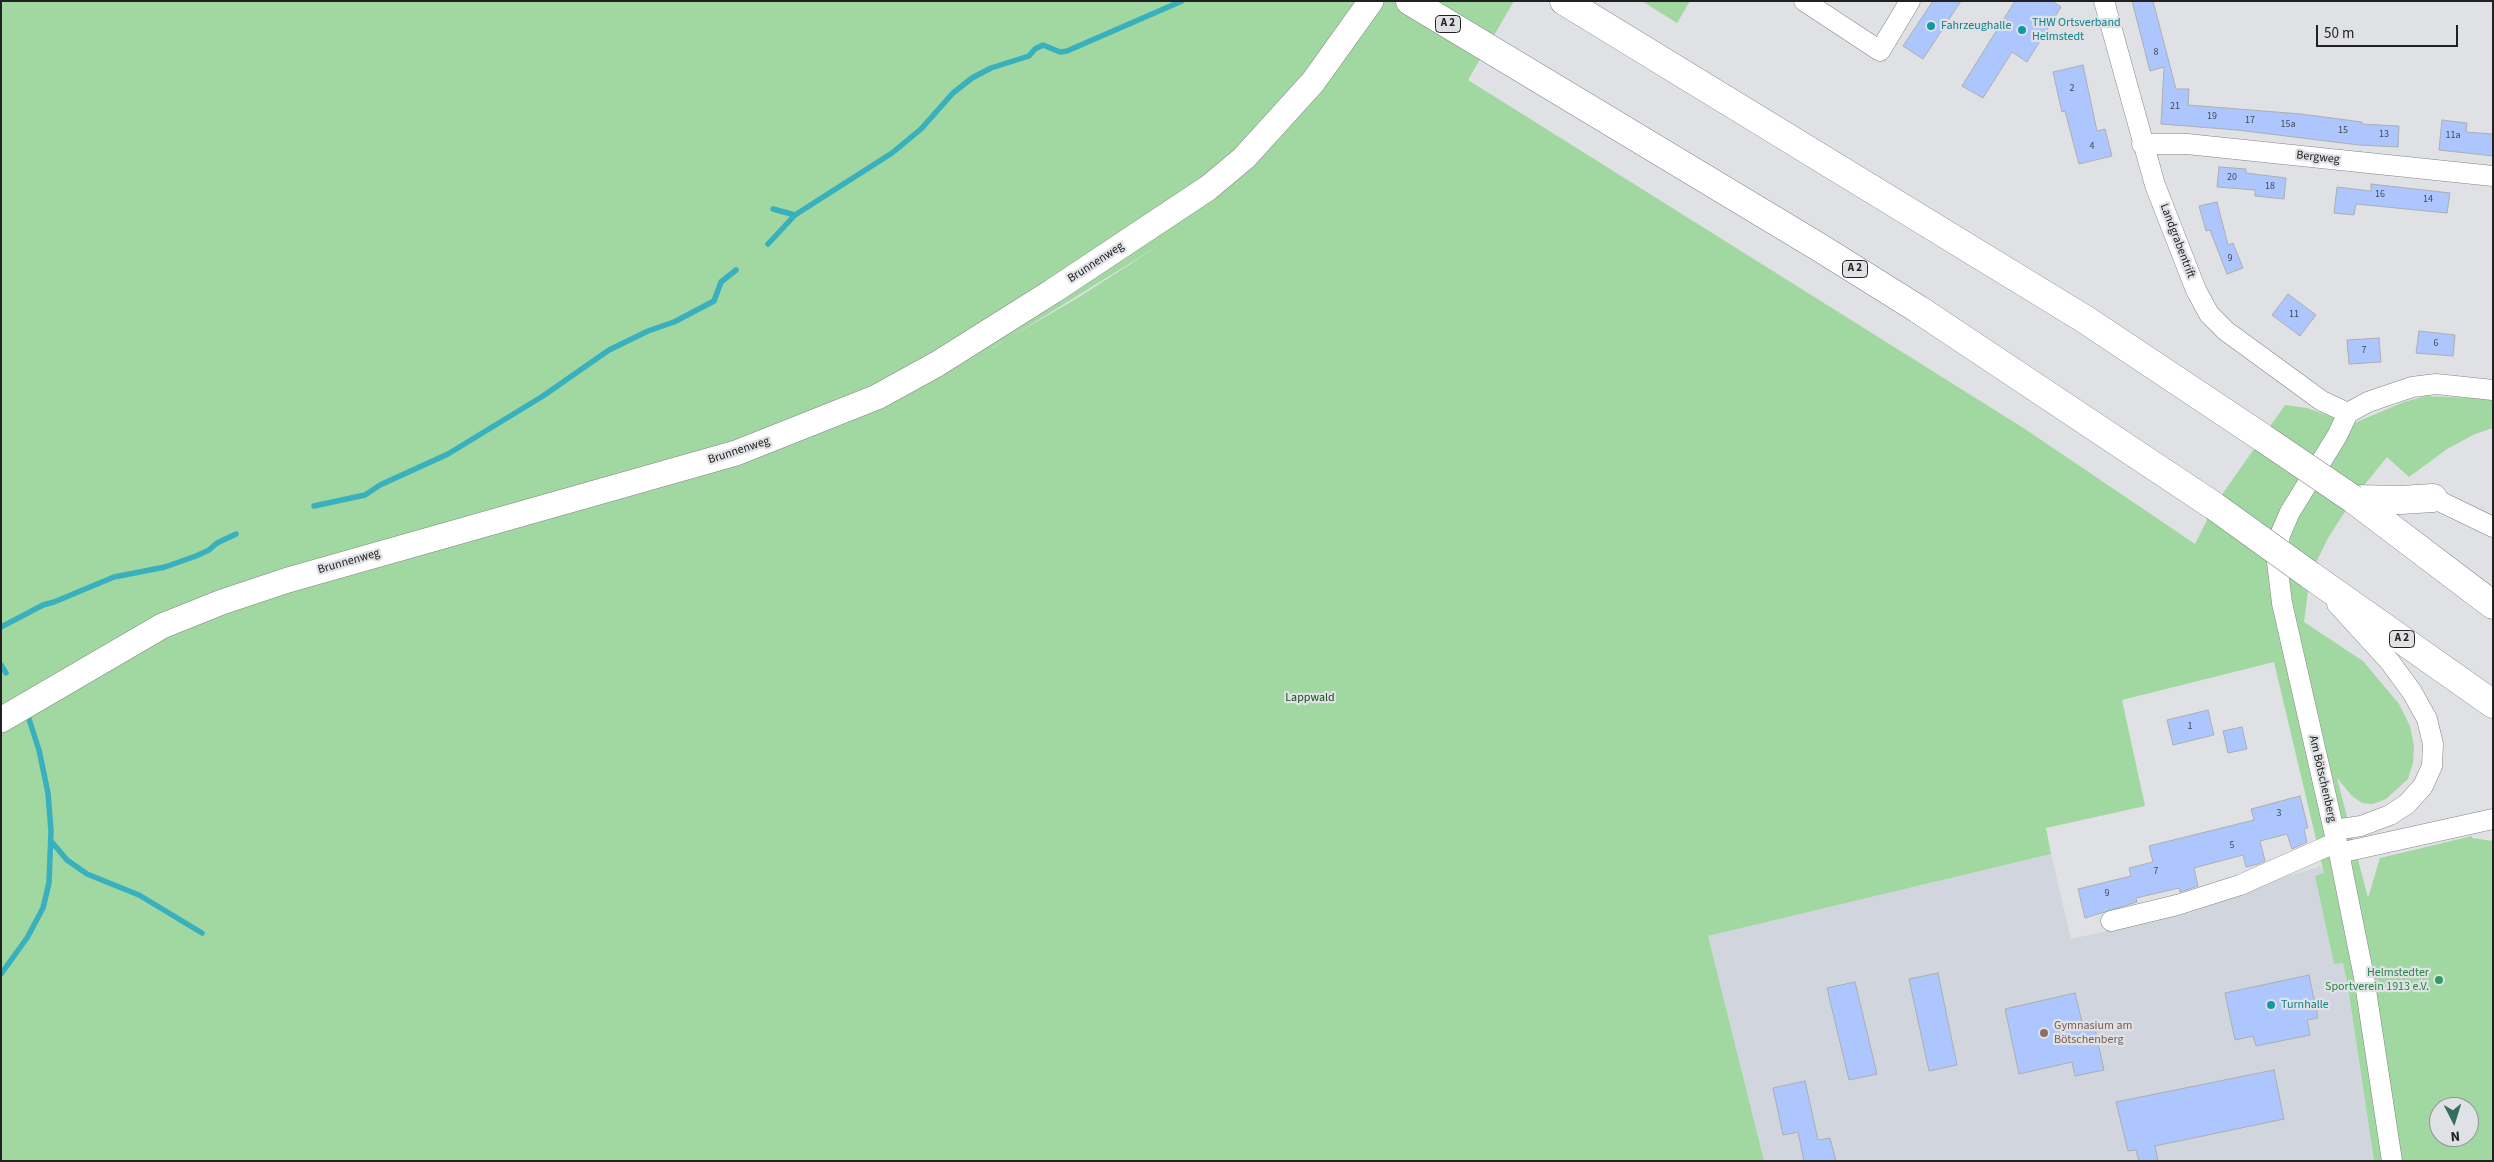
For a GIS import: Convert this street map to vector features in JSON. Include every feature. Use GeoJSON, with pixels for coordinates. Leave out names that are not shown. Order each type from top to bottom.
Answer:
{"type":"FeatureCollection","features":[{"type":"Feature","properties":{"kind":"highway","name":"A 2"},"geometry":{"type":"LineString","coordinates":[[1410,1],[1910,304],[2214,506],[2493,704]]}},
{"type":"Feature","properties":{"kind":"highway"},"geometry":{"type":"LineString","coordinates":[[1564,1],[2086,320],[2353,499],[2493,605]]}},
{"type":"Feature","properties":{"kind":"highway"},"geometry":{"type":"LineString","coordinates":[[2353,499],[2401,500],[2433,498]]}},
{"type":"Feature","properties":{"kind":"main road","name":"Brunnenweg"},"geometry":{"type":"LineString","coordinates":[[1,720],[162,626],[222,602],[288,580],[736,453],[877,397],[937,364],[1053,291],[1208,188],[1244,158],[1313,82],[1371,1]]}},
{"type":"Feature","properties":{"kind":"street"},"geometry":{"type":"LineString","coordinates":[[1804,1],[1880,51],[1910,1]]}},
{"type":"Feature","properties":{"kind":"street","name":"Landgrabentrift"},"geometry":{"type":"LineString","coordinates":[[2104,1],[2142,144],[2184,262],[2209,314],[2226,331],[2322,401],[2348,413]]}},
{"type":"Feature","properties":{"kind":"street","name":"Bergweg"},"geometry":{"type":"LineString","coordinates":[[2142,144],[2187,144],[2493,176]]}},
{"type":"Feature","properties":{"kind":"street"},"geometry":{"type":"LineString","coordinates":[[2348,413],[2375,399],[2412,386],[2436,384],[2493,390]]}},
{"type":"Feature","properties":{"kind":"street","name":"Am Bötschenberg"},"geometry":{"type":"LineString","coordinates":[[2348,413],[2337,436],[2290,512],[2280,534],[2277,562],[2282,603],[2337,841],[2364,977],[2392,1161]]}},
{"type":"Feature","properties":{"kind":"street"},"geometry":{"type":"LineString","coordinates":[[2433,498],[2493,527]]}},
{"type":"Feature","properties":{"kind":"street"},"geometry":{"type":"LineString","coordinates":[[2111,921],[2176,905],[2240,885],[2337,841],[2361,826],[2390,815],[2407,804],[2423,786],[2432,766],[2433,744],[2427,719],[2412,692],[2390,662],[2310,575]]}},
{"type":"Feature","properties":{"kind":"street"},"geometry":{"type":"LineString","coordinates":[[2337,841],[2493,819]]}},
{"type":"Feature","properties":{"kind":"shaded area","name":"Gymnasium am Bötschenberg"},"geometry":{"type":"Polygon","coordinates":[[[2051,854],[2071,939],[2193,912],[2268,882],[2322,866],[2324,874],[2315,876],[2334,964],[2343,962],[2374,1161],[1764,1161],[1708,936],[2051,854]]]}},
{"type":"Feature","properties":{"kind":"green space","name":"Lappwald"},"geometry":{"type":"Polygon","coordinates":[[[1,1],[1514,1],[1468,80],[2025,429],[2195,544],[2214,506],[2285,405],[2307,408],[2352,424],[2404,402],[2426,396],[2493,399],[2493,428],[2475,434],[2447,449],[2409,477],[2387,457],[2353,499],[2328,538],[2310,575],[2304,622],[2363,661],[2399,704],[2410,726],[2414,746],[2413,763],[2408,779],[2386,799],[2373,804],[2362,803],[2352,796],[2337,778],[2368,898],[2380,858],[2472,836],[2472,838],[2493,841],[2493,1161],[2374,1161],[2348,987],[2343,963],[2334,964],[2315,876],[2324,873],[2274,662],[2122,700],[2145,806],[2046,828],[2051,854],[1708,936],[1764,1161],[1,1161],[1,1]],[[1161,244],[1011,337],[1079,297],[1161,244]]]}},
{"type":"Feature","properties":{"kind":"green space"},"geometry":{"type":"Polygon","coordinates":[[[1642,1],[1690,1],[1677,23],[1642,1]]]}},
{"type":"Feature","properties":{"kind":"building","name":"Fahrzeughalle"},"geometry":{"type":"Polygon","coordinates":[[[1933,1],[1961,1],[1923,59],[1903,46],[1933,1]]]}},
{"type":"Feature","properties":{"kind":"building","name":"THW Ortsverband Helmstedt"},"geometry":{"type":"Polygon","coordinates":[[[2015,1],[2052,1],[2061,7],[2027,62],[2012,52],[1983,98],[1962,86],[2015,1]]]}},
{"type":"Feature","properties":{"kind":"building"},"geometry":{"type":"Polygon","coordinates":[[[2132,1],[2153,1],[2176,89],[2189,89],[2188,105],[2301,114],[2362,122],[2362,124],[2399,126],[2398,147],[2359,145],[2237,130],[2161,124],[2164,67],[2150,71],[2132,1]]]}},
{"type":"Feature","properties":{"kind":"building"},"geometry":{"type":"Polygon","coordinates":[[[2083,65],[2097,131],[2105,129],[2112,156],[2079,164],[2065,111],[2062,112],[2053,72],[2083,65]]]}},
{"type":"Feature","properties":{"kind":"building"},"geometry":{"type":"Polygon","coordinates":[[[2442,120],[2467,123],[2466,132],[2493,134],[2493,156],[2439,150],[2442,120]]]}},
{"type":"Feature","properties":{"kind":"building"},"geometry":{"type":"Polygon","coordinates":[[[2219,167],[2246,169],[2246,173],[2286,178],[2284,199],[2255,196],[2255,190],[2217,187],[2219,167]]]}},
{"type":"Feature","properties":{"kind":"building"},"geometry":{"type":"Polygon","coordinates":[[[2371,184],[2450,193],[2447,213],[2356,204],[2354,215],[2334,213],[2337,187],[2371,191],[2371,184]]]}},
{"type":"Feature","properties":{"kind":"building"},"geometry":{"type":"Polygon","coordinates":[[[2217,202],[2228,245],[2233,243],[2243,268],[2227,274],[2210,230],[2206,231],[2199,206],[2217,202]]]}},
{"type":"Feature","properties":{"kind":"building"},"geometry":{"type":"Polygon","coordinates":[[[2288,294],[2316,315],[2300,336],[2272,315],[2288,294]]]}},
{"type":"Feature","properties":{"kind":"building"},"geometry":{"type":"Polygon","coordinates":[[[2419,331],[2455,335],[2453,356],[2416,353],[2419,331]]]}},
{"type":"Feature","properties":{"kind":"building"},"geometry":{"type":"Polygon","coordinates":[[[2379,338],[2381,362],[2349,364],[2347,340],[2379,338]]]}},
{"type":"Feature","properties":{"kind":"building"},"geometry":{"type":"Polygon","coordinates":[[[2208,710],[2214,735],[2173,745],[2167,720],[2208,710]]]}},
{"type":"Feature","properties":{"kind":"building"},"geometry":{"type":"Polygon","coordinates":[[[2242,727],[2247,749],[2228,753],[2223,731],[2242,727]]]}},
{"type":"Feature","properties":{"kind":"building"},"geometry":{"type":"Polygon","coordinates":[[[2300,796],[2308,828],[2304,829],[2307,842],[2292,849],[2287,834],[2260,841],[2265,861],[2246,867],[2243,855],[2194,868],[2198,886],[2180,892],[2179,888],[2136,898],[2137,902],[2085,918],[2078,889],[2131,876],[2129,868],[2153,862],[2149,846],[2254,820],[2251,809],[2300,796]]]}},
{"type":"Feature","properties":{"kind":"building"},"geometry":{"type":"Polygon","coordinates":[[[1938,973],[1957,1065],[1929,1071],[1909,979],[1938,973]]]}},
{"type":"Feature","properties":{"kind":"building","name":"Turnhalle"},"geometry":{"type":"Polygon","coordinates":[[[2309,975],[2318,1018],[2307,1020],[2310,1035],[2256,1046],[2253,1036],[2235,1040],[2225,993],[2309,975]]]}},
{"type":"Feature","properties":{"kind":"building"},"geometry":{"type":"Polygon","coordinates":[[[1855,982],[1877,1074],[1849,1080],[1827,988],[1855,982]]]}},
{"type":"Feature","properties":{"kind":"building"},"geometry":{"type":"Polygon","coordinates":[[[2075,993],[2083,1026],[2094,1024],[2104,1070],[2075,1076],[2072,1062],[2019,1074],[2005,1009],[2075,993]]]}},
{"type":"Feature","properties":{"kind":"building"},"geometry":{"type":"Polygon","coordinates":[[[2274,1070],[2284,1119],[2155,1146],[2158,1161],[2139,1161],[2136,1150],[2128,1151],[2116,1102],[2274,1070]]]}},
{"type":"Feature","properties":{"kind":"building"},"geometry":{"type":"Polygon","coordinates":[[[1805,1081],[1818,1140],[1830,1138],[1836,1161],[1804,1161],[1798,1132],[1783,1135],[1773,1088],[1805,1081]]]}},
{"type":"Feature","properties":{"kind":"waterway"},"geometry":{"type":"LineString","coordinates":[[768,244],[795,215],[892,153],[921,129],[953,93],[972,78],[991,68],[1029,56],[1035,49],[1043,45],[1060,52],[1067,51],[1182,1]]}},
{"type":"Feature","properties":{"kind":"waterway"},"geometry":{"type":"LineString","coordinates":[[773,209],[795,215]]}},
{"type":"Feature","properties":{"kind":"waterway"},"geometry":{"type":"LineString","coordinates":[[314,506],[365,495],[380,485],[448,454],[543,396],[609,350],[648,331],[674,322],[714,301],[721,282],[736,270]]}},
{"type":"Feature","properties":{"kind":"waterway"},"geometry":{"type":"LineString","coordinates":[[1,627],[43,605],[114,577],[165,567],[196,556],[236,534]]}},
{"type":"Feature","properties":{"kind":"waterway"},"geometry":{"type":"LineString","coordinates":[[1,665],[6,673]]}},
{"type":"Feature","properties":{"kind":"waterway"},"geometry":{"type":"LineString","coordinates":[[1,974],[27,938],[43,908],[49,883],[51,831],[48,793],[39,750],[28,716]]}},
{"type":"Feature","properties":{"kind":"waterway"},"geometry":{"type":"LineString","coordinates":[[51,841],[67,860],[87,874],[139,895],[202,933]]}},
{"type":"Feature","properties":{"kind":"place","name":"Fahrzeughalle"},"geometry":{"type":"Point","coordinates":[1931,26]}},
{"type":"Feature","properties":{"kind":"place","name":"THW Ortsverband Helmstedt"},"geometry":{"type":"Point","coordinates":[2022,30]}},
{"type":"Feature","properties":{"kind":"place","name":"Helmstedter Sportverein 1913 e.V."},"geometry":{"type":"Point","coordinates":[2439,980]}},
{"type":"Feature","properties":{"kind":"place","name":"Turnhalle"},"geometry":{"type":"Point","coordinates":[2271,1005]}},
{"type":"Feature","properties":{"kind":"place","name":"Gymnasium am Bötschenberg"},"geometry":{"type":"Point","coordinates":[2044,1033]}}]}
